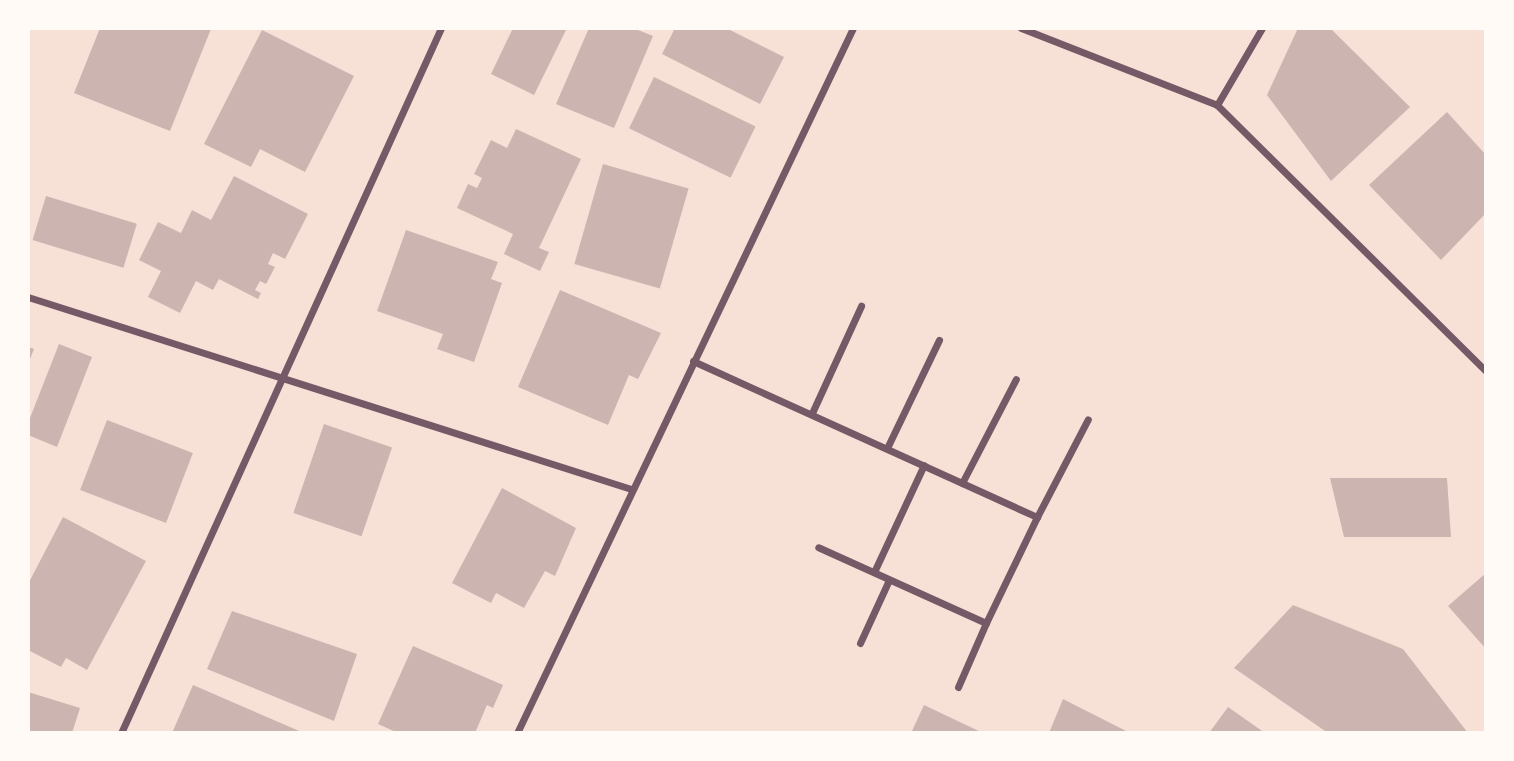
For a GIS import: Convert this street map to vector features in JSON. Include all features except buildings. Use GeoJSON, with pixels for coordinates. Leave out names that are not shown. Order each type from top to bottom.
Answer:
{"type":"FeatureCollection","features":[{"type":"Feature","properties":{"kind":"street"},"geometry":{"type":"LineString","coordinates":[[121,733],[441,28]]}},
{"type":"Feature","properties":{"kind":"street"},"geometry":{"type":"LineString","coordinates":[[517,733],[853,28]]}},
{"type":"Feature","properties":{"kind":"street"},"geometry":{"type":"LineString","coordinates":[[1021,28],[1217,105],[1486,371]]}},
{"type":"Feature","properties":{"kind":"street"},"geometry":{"type":"LineString","coordinates":[[1217,105],[1262,28]]}},
{"type":"Feature","properties":{"kind":"street"},"geometry":{"type":"LineString","coordinates":[[28,297],[284,376],[631,489]]}},
{"type":"Feature","properties":{"kind":"street"},"geometry":{"type":"LineString","coordinates":[[812,413],[862,306]]}},
{"type":"Feature","properties":{"kind":"street"},"geometry":{"type":"LineString","coordinates":[[887,448],[939,340]]}},
{"type":"Feature","properties":{"kind":"street"},"geometry":{"type":"LineString","coordinates":[[693,361],[1037,517]]}},
{"type":"Feature","properties":{"kind":"street"},"geometry":{"type":"LineString","coordinates":[[962,483],[1016,379]]}},
{"type":"Feature","properties":{"kind":"street"},"geometry":{"type":"LineString","coordinates":[[958,687],[1037,517],[1088,419]]}},
{"type":"Feature","properties":{"kind":"street"},"geometry":{"type":"LineString","coordinates":[[874,572],[924,465]]}},
{"type":"Feature","properties":{"kind":"street"},"geometry":{"type":"LineString","coordinates":[[818,547],[986,623]]}},
{"type":"Feature","properties":{"kind":"street"},"geometry":{"type":"LineString","coordinates":[[860,643],[890,580]]}}]}
